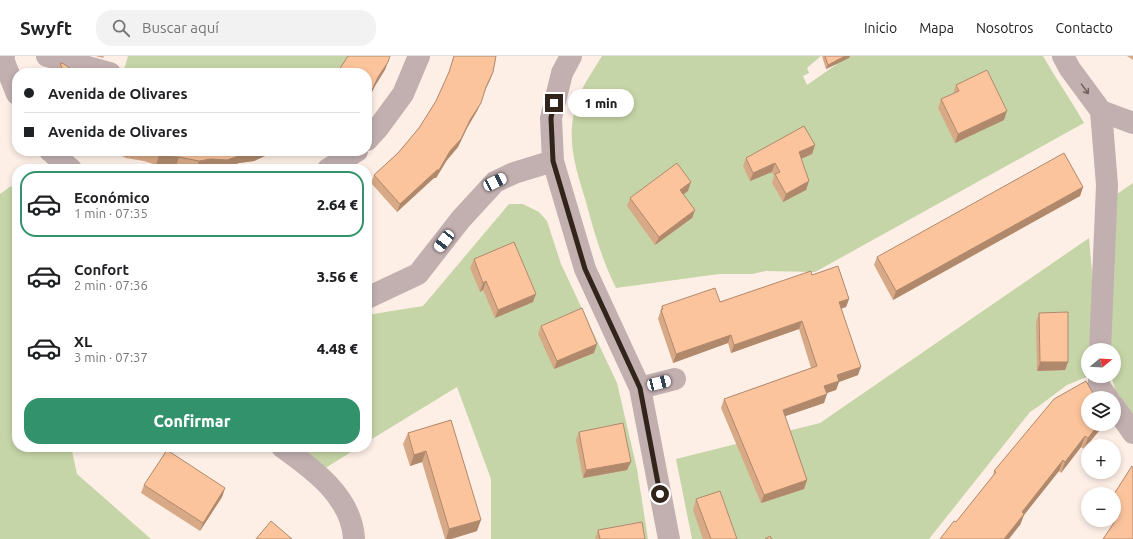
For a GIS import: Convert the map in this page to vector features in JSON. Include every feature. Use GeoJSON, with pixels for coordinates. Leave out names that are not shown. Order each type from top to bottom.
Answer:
{"type":"FeatureCollection","features":[{"type":"Feature","properties":{"kind":"street"},"geometry":{"type":"LineString","coordinates":[[4,56],[2,57],[12,82]]}},
{"type":"Feature","properties":{"kind":"street"},"geometry":{"type":"LineString","coordinates":[[47,56],[91,68]]}},
{"type":"Feature","properties":{"kind":"street"},"geometry":{"type":"LineString","coordinates":[[372,135],[403,94],[419,56]]}},
{"type":"Feature","properties":{"kind":"street"},"geometry":{"type":"LineString","coordinates":[[571,56],[562,73],[551,118],[553,161],[585,269],[640,388],[669,539]]}},
{"type":"Feature","properties":{"kind":"street"},"geometry":{"type":"LineString","coordinates":[[1063,56],[1070,69],[1101,111],[1107,186],[1099,217],[1100,343]]}},
{"type":"Feature","properties":{"kind":"street"},"geometry":{"type":"LineString","coordinates":[[1101,111],[1133,123]]}},
{"type":"Feature","properties":{"kind":"street"},"geometry":{"type":"LineString","coordinates":[[56,156],[65,164]]}},
{"type":"Feature","properties":{"kind":"street"},"geometry":{"type":"LineString","coordinates":[[336,164],[349,156]]}},
{"type":"Feature","properties":{"kind":"street"},"geometry":{"type":"LineString","coordinates":[[372,296],[418,274],[461,219],[495,182],[514,173],[553,161]]}},
{"type":"Feature","properties":{"kind":"street"},"geometry":{"type":"LineString","coordinates":[[640,388],[675,379]]}},
{"type":"Feature","properties":{"kind":"street"},"geometry":{"type":"LineString","coordinates":[[1121,416],[1133,433]]}},
{"type":"Feature","properties":{"kind":"street"},"geometry":{"type":"LineString","coordinates":[[289,452],[327,483],[341,501],[352,525],[354,539]]}},
{"type":"Feature","properties":{"kind":"green space"},"geometry":{"type":"Polygon","coordinates":[[[128,56],[349,56],[343,68],[124,68],[128,56]]]}},
{"type":"Feature","properties":{"kind":"green space"},"geometry":{"type":"Polygon","coordinates":[[[602,56],[821,56],[807,68],[809,73],[803,76],[807,85],[837,64],[834,56],[1043,56],[1084,123],[815,272],[766,271],[752,274],[719,274],[616,288],[602,256],[592,224],[576,169],[572,147],[572,124],[576,105],[585,83],[602,56]]]}},
{"type":"Feature","properties":{"kind":"green space"},"geometry":{"type":"Polygon","coordinates":[[[1133,183],[1133,416],[1121,399],[1121,391],[1116,391],[1113,383],[1121,383],[1121,343],[1109,343],[1117,194],[1133,183]]]}},
{"type":"Feature","properties":{"kind":"green space"},"geometry":{"type":"Polygon","coordinates":[[[11,186],[12,452],[72,452],[77,474],[151,539],[0,539],[0,194],[11,186]]]}},
{"type":"Feature","properties":{"kind":"green space"},"geometry":{"type":"Polygon","coordinates":[[[509,204],[523,204],[539,212],[547,221],[561,264],[617,383],[637,469],[648,539],[491,539],[491,479],[457,387],[372,439],[372,314],[423,306],[509,204]]]}},
{"type":"Feature","properties":{"kind":"green space"},"geometry":{"type":"Polygon","coordinates":[[[1089,238],[1094,293],[1091,343],[1081,343],[1081,379],[1067,385],[1030,412],[929,539],[692,539],[676,459],[820,423],[1089,238]]]}},
{"type":"Feature","properties":{"kind":"green space"},"geometry":{"type":"Polygon","coordinates":[[[286,452],[351,452],[316,474],[286,452]]]}},
{"type":"Feature","properties":{"kind":"building"},"geometry":{"type":"Polygon","coordinates":[[[348,56],[390,56],[372,90],[372,68],[340,68],[348,56]]]}},
{"type":"Feature","properties":{"kind":"building"},"geometry":{"type":"Polygon","coordinates":[[[454,56],[496,56],[493,72],[481,103],[470,120],[461,139],[450,151],[439,170],[437,170],[400,204],[374,175],[398,153],[419,128],[436,101],[449,72],[454,56]]]}},
{"type":"Feature","properties":{"kind":"building"},"geometry":{"type":"Polygon","coordinates":[[[825,56],[845,56],[828,65],[825,56]]]}},
{"type":"Feature","properties":{"kind":"building"},"geometry":{"type":"Polygon","coordinates":[[[60,63],[69,68],[62,68],[60,63]]]}},
{"type":"Feature","properties":{"kind":"building"},"geometry":{"type":"Polygon","coordinates":[[[987,70],[1007,111],[958,134],[941,99],[959,91],[956,85],[987,70]]]}},
{"type":"Feature","properties":{"kind":"building"},"geometry":{"type":"Polygon","coordinates":[[[804,126],[815,145],[799,152],[809,181],[786,194],[775,174],[780,172],[775,163],[753,173],[746,158],[804,126]]]}},
{"type":"Feature","properties":{"kind":"building"},"geometry":{"type":"Polygon","coordinates":[[[1064,153],[1083,187],[896,291],[877,257],[1064,153]]]}},
{"type":"Feature","properties":{"kind":"building"},"geometry":{"type":"Polygon","coordinates":[[[159,156],[239,156],[227,160],[211,159],[199,161],[179,157],[159,156]]]}},
{"type":"Feature","properties":{"kind":"building"},"geometry":{"type":"Polygon","coordinates":[[[677,163],[691,182],[680,190],[695,210],[659,237],[630,198],[677,163]]]}},
{"type":"Feature","properties":{"kind":"building"},"geometry":{"type":"Polygon","coordinates":[[[514,242],[536,294],[498,310],[486,281],[483,283],[474,259],[514,242]]]}},
{"type":"Feature","properties":{"kind":"building"},"geometry":{"type":"Polygon","coordinates":[[[838,266],[849,299],[839,302],[861,367],[837,375],[839,381],[824,386],[827,394],[783,410],[807,480],[764,495],[724,399],[817,366],[802,321],[734,345],[731,335],[676,354],[661,310],[663,309],[662,306],[715,288],[720,302],[811,271],[812,275],[838,266]]]}},
{"type":"Feature","properties":{"kind":"building"},"geometry":{"type":"Polygon","coordinates":[[[582,308],[597,344],[557,361],[541,326],[582,308]]]}},
{"type":"Feature","properties":{"kind":"building"},"geometry":{"type":"Polygon","coordinates":[[[1068,312],[1068,362],[1040,362],[1039,313],[1068,312]]]}},
{"type":"Feature","properties":{"kind":"building"},"geometry":{"type":"Polygon","coordinates":[[[1082,383],[1087,383],[1092,391],[1081,391],[1081,431],[1094,431],[1088,438],[1085,436],[1081,439],[1081,441],[1065,462],[1063,460],[1022,512],[1024,514],[1004,539],[940,539],[954,521],[956,522],[996,472],[994,471],[1054,399],[1082,383]]]}},
{"type":"Feature","properties":{"kind":"building"},"geometry":{"type":"Polygon","coordinates":[[[451,420],[481,520],[449,529],[426,451],[414,455],[408,433],[451,420]]]}},
{"type":"Feature","properties":{"kind":"building"},"geometry":{"type":"Polygon","coordinates":[[[623,423],[631,462],[586,470],[579,432],[623,423]]]}},
{"type":"Feature","properties":{"kind":"building"},"geometry":{"type":"Polygon","coordinates":[[[166,452],[170,452],[225,488],[203,523],[144,485],[166,452]]]}},
{"type":"Feature","properties":{"kind":"building"},"geometry":{"type":"Polygon","coordinates":[[[1132,466],[1133,539],[1103,539],[1111,527],[1121,527],[1121,487],[1118,487],[1132,466]]]}},
{"type":"Feature","properties":{"kind":"building"},"geometry":{"type":"Polygon","coordinates":[[[720,491],[737,539],[711,539],[696,499],[720,491]]]}},
{"type":"Feature","properties":{"kind":"building"},"geometry":{"type":"Polygon","coordinates":[[[271,521],[292,539],[256,539],[271,521]]]}},
{"type":"Feature","properties":{"kind":"building"},"geometry":{"type":"Polygon","coordinates":[[[642,522],[645,539],[600,539],[598,530],[642,522]]]}},
{"type":"Feature","properties":{"kind":"building"},"geometry":{"type":"Polygon","coordinates":[[[770,536],[772,539],[765,539],[770,536]]]}},
{"type":"Feature","properties":{"kind":"route"},"geometry":{"type":"LineString","coordinates":[[554,103],[551,118],[553,161],[585,269],[640,388],[660,494]]}}]}
